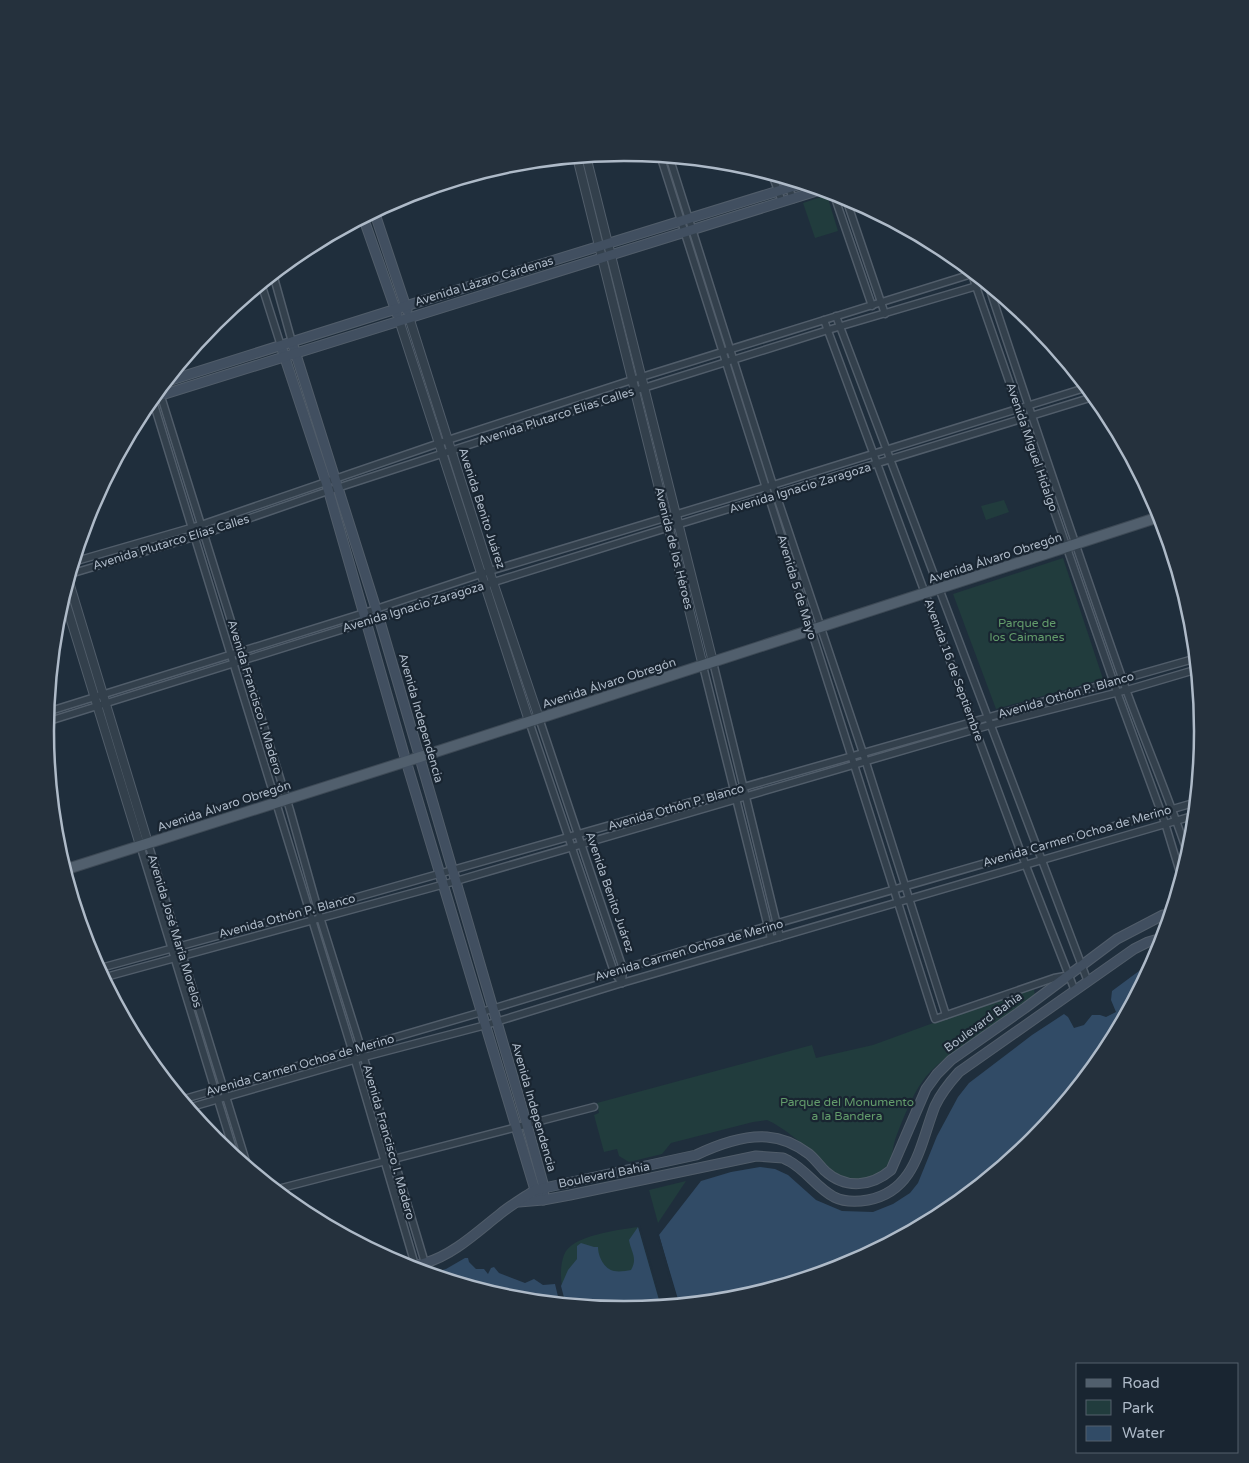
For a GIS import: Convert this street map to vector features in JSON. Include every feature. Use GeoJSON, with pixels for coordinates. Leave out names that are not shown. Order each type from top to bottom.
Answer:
{"type":"FeatureCollection","features":[{"type":"Feature","properties":{"kind":"main road","name":"Avenida Lázaro Cárdenas"},"geometry":{"type":"LineString","coordinates":[[176,378],[793,186]]}},
{"type":"Feature","properties":{"kind":"main road","name":"Avenida Lázaro Cárdenas"},"geometry":{"type":"LineString","coordinates":[[166,392],[812,193]]}},
{"type":"Feature","properties":{"kind":"main road","name":"Avenida Benito Juárez"},"geometry":{"type":"LineString","coordinates":[[376,218],[409,317]]}},
{"type":"Feature","properties":{"kind":"main road","name":"Avenida Benito Juárez"},"geometry":{"type":"LineString","coordinates":[[365,223],[399,320]]}},
{"type":"Feature","properties":{"kind":"main road"},"geometry":{"type":"LineString","coordinates":[[378,257],[389,253]]}},
{"type":"Feature","properties":{"kind":"main road","name":"Avenida Independencia"},"geometry":{"type":"LineString","coordinates":[[292,342],[392,661],[527,1125],[543,1200]]}},
{"type":"Feature","properties":{"kind":"main road","name":"Avenida Independencia"},"geometry":{"type":"LineString","coordinates":[[281,346],[327,487],[406,761],[516,1128],[540,1189]]}},
{"type":"Feature","properties":{"kind":"main road","name":"Avenida Álvaro Obregón"},"geometry":{"type":"LineString","coordinates":[[71,868],[420,757],[1154,519]]}},
{"type":"Feature","properties":{"kind":"main road"},"geometry":{"type":"LineString","coordinates":[[379,666],[392,661]]}},
{"type":"Feature","properties":{"kind":"main road"},"geometry":{"type":"LineString","coordinates":[[399,733],[412,730]]}},
{"type":"Feature","properties":{"kind":"main road","name":"Boulevard Bahía"},"geometry":{"type":"LineString","coordinates":[[420,1264],[441,1256],[474,1236],[516,1202],[540,1189],[696,1154],[716,1146],[753,1137],[768,1137],[796,1146],[810,1155],[826,1172],[849,1184],[873,1182],[891,1170],[926,1089],[950,1060],[1117,939],[1165,916]]}},
{"type":"Feature","properties":{"kind":"main road","name":"Boulevard Bahía"},"geometry":{"type":"LineString","coordinates":[[516,1202],[543,1200],[747,1158],[772,1156],[783,1158],[793,1163],[834,1197],[854,1201],[875,1199],[890,1192],[902,1183],[913,1168],[936,1104],[946,1087],[959,1072],[1134,949],[1156,940]]}},
{"type":"Feature","properties":{"kind":"main road"},"geometry":{"type":"LineString","coordinates":[[950,1060],[959,1072]]}},
{"type":"Feature","properties":{"kind":"main road"},"geometry":{"type":"LineString","coordinates":[[633,1169],[636,1182]]}},
{"type":"Feature","properties":{"kind":"street","name":"Avenida de los Héroes"},"geometry":{"type":"LineString","coordinates":[[587,162],[634,391],[674,526],[708,664],[736,800],[771,940]]}},
{"type":"Feature","properties":{"kind":"street","name":"Avenida 5 de Mayo"},"geometry":{"type":"LineString","coordinates":[[662,162],[685,220]]}},
{"type":"Feature","properties":{"kind":"street","name":"Avenida de los Héroes"},"geometry":{"type":"LineString","coordinates":[[579,163],[604,245]]}},
{"type":"Feature","properties":{"kind":"street","name":"Avenida 5 de Mayo"},"geometry":{"type":"LineString","coordinates":[[671,163],[722,352],[770,486]]}},
{"type":"Feature","properties":{"kind":"street"},"geometry":{"type":"LineString","coordinates":[[775,181],[782,202]]}},
{"type":"Feature","properties":{"kind":"street"},"geometry":{"type":"LineString","coordinates":[[787,185],[793,199]]}},
{"type":"Feature","properties":{"kind":"street"},"geometry":{"type":"LineString","coordinates":[[836,201],[872,306]]}},
{"type":"Feature","properties":{"kind":"street"},"geometry":{"type":"LineString","coordinates":[[850,207],[885,314]]}},
{"type":"Feature","properties":{"kind":"street","name":"Avenida 5 de Mayo"},"geometry":{"type":"LineString","coordinates":[[688,230],[734,360],[770,486],[815,629],[855,766],[935,1019],[946,1015],[863,753],[815,629],[773,496]]}},
{"type":"Feature","properties":{"kind":"street","name":"Avenida de los Héroes"},"geometry":{"type":"LineString","coordinates":[[606,256],[643,388],[671,516]]}},
{"type":"Feature","properties":{"kind":"street","name":"Avenida Plutarco Elías Calles"},"geometry":{"type":"LineString","coordinates":[[77,572],[196,537],[327,487],[336,478],[438,443],[640,377],[836,316],[881,304],[966,274]]}},
{"type":"Feature","properties":{"kind":"street","name":"Avenida Independencia"},"geometry":{"type":"LineString","coordinates":[[274,281],[292,342]]}},
{"type":"Feature","properties":{"kind":"street","name":"Avenida Miguel Hidalgo"},"geometry":{"type":"LineString","coordinates":[[975,281],[1018,409],[1124,680],[1184,843]]}},
{"type":"Feature","properties":{"kind":"street","name":"Avenida Plutarco Elías Calles"},"geometry":{"type":"LineString","coordinates":[[80,560],[327,487],[339,488],[643,388],[828,330],[980,285]]}},
{"type":"Feature","properties":{"kind":"street","name":"Avenida Independencia"},"geometry":{"type":"LineString","coordinates":[[264,289],[281,346]]}},
{"type":"Feature","properties":{"kind":"street","name":"Avenida Miguel Hidalgo"},"geometry":{"type":"LineString","coordinates":[[991,294],[1032,416],[1117,692],[1165,823],[1179,868]]}},
{"type":"Feature","properties":{"kind":"street","name":"Avenida 16 de Septiembre"},"geometry":{"type":"LineString","coordinates":[[836,316],[1088,982]]}},
{"type":"Feature","properties":{"kind":"street","name":"Avenida Benito Juárez"},"geometry":{"type":"LineString","coordinates":[[409,317],[490,570],[569,837],[614,972],[622,983]]}},
{"type":"Feature","properties":{"kind":"street","name":"Avenida Benito Juárez"},"geometry":{"type":"LineString","coordinates":[[399,320],[484,586],[578,834],[623,969],[622,983]]}},
{"type":"Feature","properties":{"kind":"street","name":"Avenida 16 de Septiembre"},"geometry":{"type":"LineString","coordinates":[[824,320],[1021,853],[1075,991]]}},
{"type":"Feature","properties":{"kind":"street"},"geometry":{"type":"LineString","coordinates":[[994,339],[1005,335]]}},
{"type":"Feature","properties":{"kind":"street","name":"Avenida Ignacio Zaragoza"},"geometry":{"type":"LineString","coordinates":[[54,719],[244,661],[490,570],[770,486],[1081,389]]}},
{"type":"Feature","properties":{"kind":"street","name":"Avenida Ignacio Zaragoza"},"geometry":{"type":"LineString","coordinates":[[377,613],[484,586],[1088,399]]}},
{"type":"Feature","properties":{"kind":"street","name":"Avenida Francisco I. Madero"},"geometry":{"type":"LineString","coordinates":[[159,402],[204,534],[244,661],[425,1263]]}},
{"type":"Feature","properties":{"kind":"street","name":"Avenida Francisco I. Madero"},"geometry":{"type":"LineString","coordinates":[[158,403],[192,528],[386,1161],[414,1262]]}},
{"type":"Feature","properties":{"kind":"street"},"geometry":{"type":"LineString","coordinates":[[551,406],[554,417]]}},
{"type":"Feature","properties":{"kind":"street"},"geometry":{"type":"LineString","coordinates":[[720,501],[723,511]]}},
{"type":"Feature","properties":{"kind":"street","name":"Avenida José María Morelos"},"geometry":{"type":"LineString","coordinates":[[72,591],[106,703],[174,957],[232,1146]]}},
{"type":"Feature","properties":{"kind":"street","name":"Avenida José María Morelos"},"geometry":{"type":"LineString","coordinates":[[68,609],[144,844],[180,945],[245,1158]]}},
{"type":"Feature","properties":{"kind":"street","name":"Avenida Ignacio Zaragoza"},"geometry":{"type":"LineString","coordinates":[[55,710],[231,654],[365,617]]}},
{"type":"Feature","properties":{"kind":"street","name":"Avenida Othón P. Blanco"},"geometry":{"type":"LineString","coordinates":[[105,966],[440,874],[1190,660]]}},
{"type":"Feature","properties":{"kind":"street","name":"Avenida de los Héroes"},"geometry":{"type":"LineString","coordinates":[[708,664],[744,788],[780,937]]}},
{"type":"Feature","properties":{"kind":"street","name":"Avenida Othón P. Blanco"},"geometry":{"type":"LineString","coordinates":[[109,976],[456,881],[990,725],[1127,690],[1192,671]]}},
{"type":"Feature","properties":{"kind":"street","name":"Avenida Carmen Ochoa de Merino"},"geometry":{"type":"LineString","coordinates":[[187,1098],[361,1048],[685,950],[1190,804]]}},
{"type":"Feature","properties":{"kind":"street","name":"Avenida Carmen Ochoa de Merino"},"geometry":{"type":"LineString","coordinates":[[194,1106],[364,1057],[486,1025],[496,1020],[1188,816]]}},
{"type":"Feature","properties":{"kind":"street"},"geometry":{"type":"LineString","coordinates":[[975,866],[979,878]]}},
{"type":"Feature","properties":{"kind":"street"},"geometry":{"type":"LineString","coordinates":[[862,900],[865,912]]}},
{"type":"Feature","properties":{"kind":"street"},"geometry":{"type":"LineString","coordinates":[[685,950],[689,963]]}},
{"type":"Feature","properties":{"kind":"street"},"geometry":{"type":"LineString","coordinates":[[946,1015],[1054,978],[1068,976]]}},
{"type":"Feature","properties":{"kind":"street"},"geometry":{"type":"LineString","coordinates":[[540,994],[544,1006]]}},
{"type":"Feature","properties":{"kind":"street"},"geometry":{"type":"LineString","coordinates":[[411,1033],[414,1044]]}},
{"type":"Feature","properties":{"kind":"street"},"geometry":{"type":"LineString","coordinates":[[282,1188],[594,1107]]}},
{"type":"Feature","properties":{"kind":"green space"},"geometry":{"type":"Polygon","coordinates":[[[823,196],[828,198],[838,231],[815,238],[803,203],[823,196]]]}},
{"type":"Feature","properties":{"kind":"green space"},"geometry":{"type":"Polygon","coordinates":[[[1004,500],[1009,512],[986,520],[981,506],[1004,500]]]}},
{"type":"Feature","properties":{"kind":"green space","name":"Parque de los Caimanes"},"geometry":{"type":"Polygon","coordinates":[[[1063,558],[1103,679],[996,709],[953,594],[1063,558]]]}},
{"type":"Feature","properties":{"kind":"green space","name":"Parque del Monumento a la Bandera"},"geometry":{"type":"Polygon","coordinates":[[[1029,988],[1034,990],[1034,997],[952,1053],[925,1078],[906,1111],[888,1164],[873,1176],[853,1179],[837,1174],[793,1136],[767,1120],[671,1143],[662,1154],[629,1162],[619,1156],[617,1149],[604,1152],[594,1115],[599,1113],[597,1103],[812,1045],[816,1058],[873,1045],[1029,988]]]}},
{"type":"Feature","properties":{"kind":"green space"},"geometry":{"type":"Polygon","coordinates":[[[686,1181],[658,1223],[649,1190],[686,1181]]]}},
{"type":"Feature","properties":{"kind":"green space"},"geometry":{"type":"Polygon","coordinates":[[[638,1227],[659,1301],[624,1302],[565,1299],[561,1274],[562,1261],[568,1248],[585,1238],[638,1227]]]}},
{"type":"Feature","properties":{"kind":"water"},"geometry":{"type":"Polygon","coordinates":[[[1148,959],[1119,1017],[1099,1049],[1054,1108],[1001,1161],[942,1206],[910,1226],[877,1243],[843,1259],[808,1272],[736,1291],[678,1299],[659,1235],[701,1181],[731,1172],[760,1167],[775,1169],[788,1175],[816,1200],[842,1211],[873,1212],[893,1204],[910,1193],[918,1183],[937,1136],[958,1097],[969,1083],[1032,1035],[1064,1014],[1068,1017],[1074,1028],[1084,1025],[1092,1015],[1106,1017],[1116,1012],[1111,1000],[1112,991],[1139,971],[1148,959]]]}},
{"type":"Feature","properties":{"kind":"water"},"geometry":{"type":"Polygon","coordinates":[[[638,1227],[659,1301],[624,1302],[564,1299],[561,1286],[568,1270],[577,1259],[577,1246],[581,1243],[598,1247],[602,1262],[610,1270],[631,1270],[634,1258],[629,1240],[638,1227]]]}},
{"type":"Feature","properties":{"kind":"water"},"geometry":{"type":"Polygon","coordinates":[[[468,1258],[469,1262],[476,1269],[484,1269],[488,1274],[491,1268],[494,1267],[499,1273],[525,1283],[534,1279],[543,1285],[555,1284],[558,1298],[477,1283],[438,1271],[468,1258]]]}},
{"type":"Feature","properties":{"kind":"pier"},"geometry":{"type":"Polygon","coordinates":[[[658,1232],[677,1299],[675,1300],[657,1235],[658,1232]]]}},
{"type":"Feature","properties":{"kind":"pier"},"geometry":{"type":"Polygon","coordinates":[[[643,1236],[662,1301],[660,1301],[643,1236]]]}}]}
